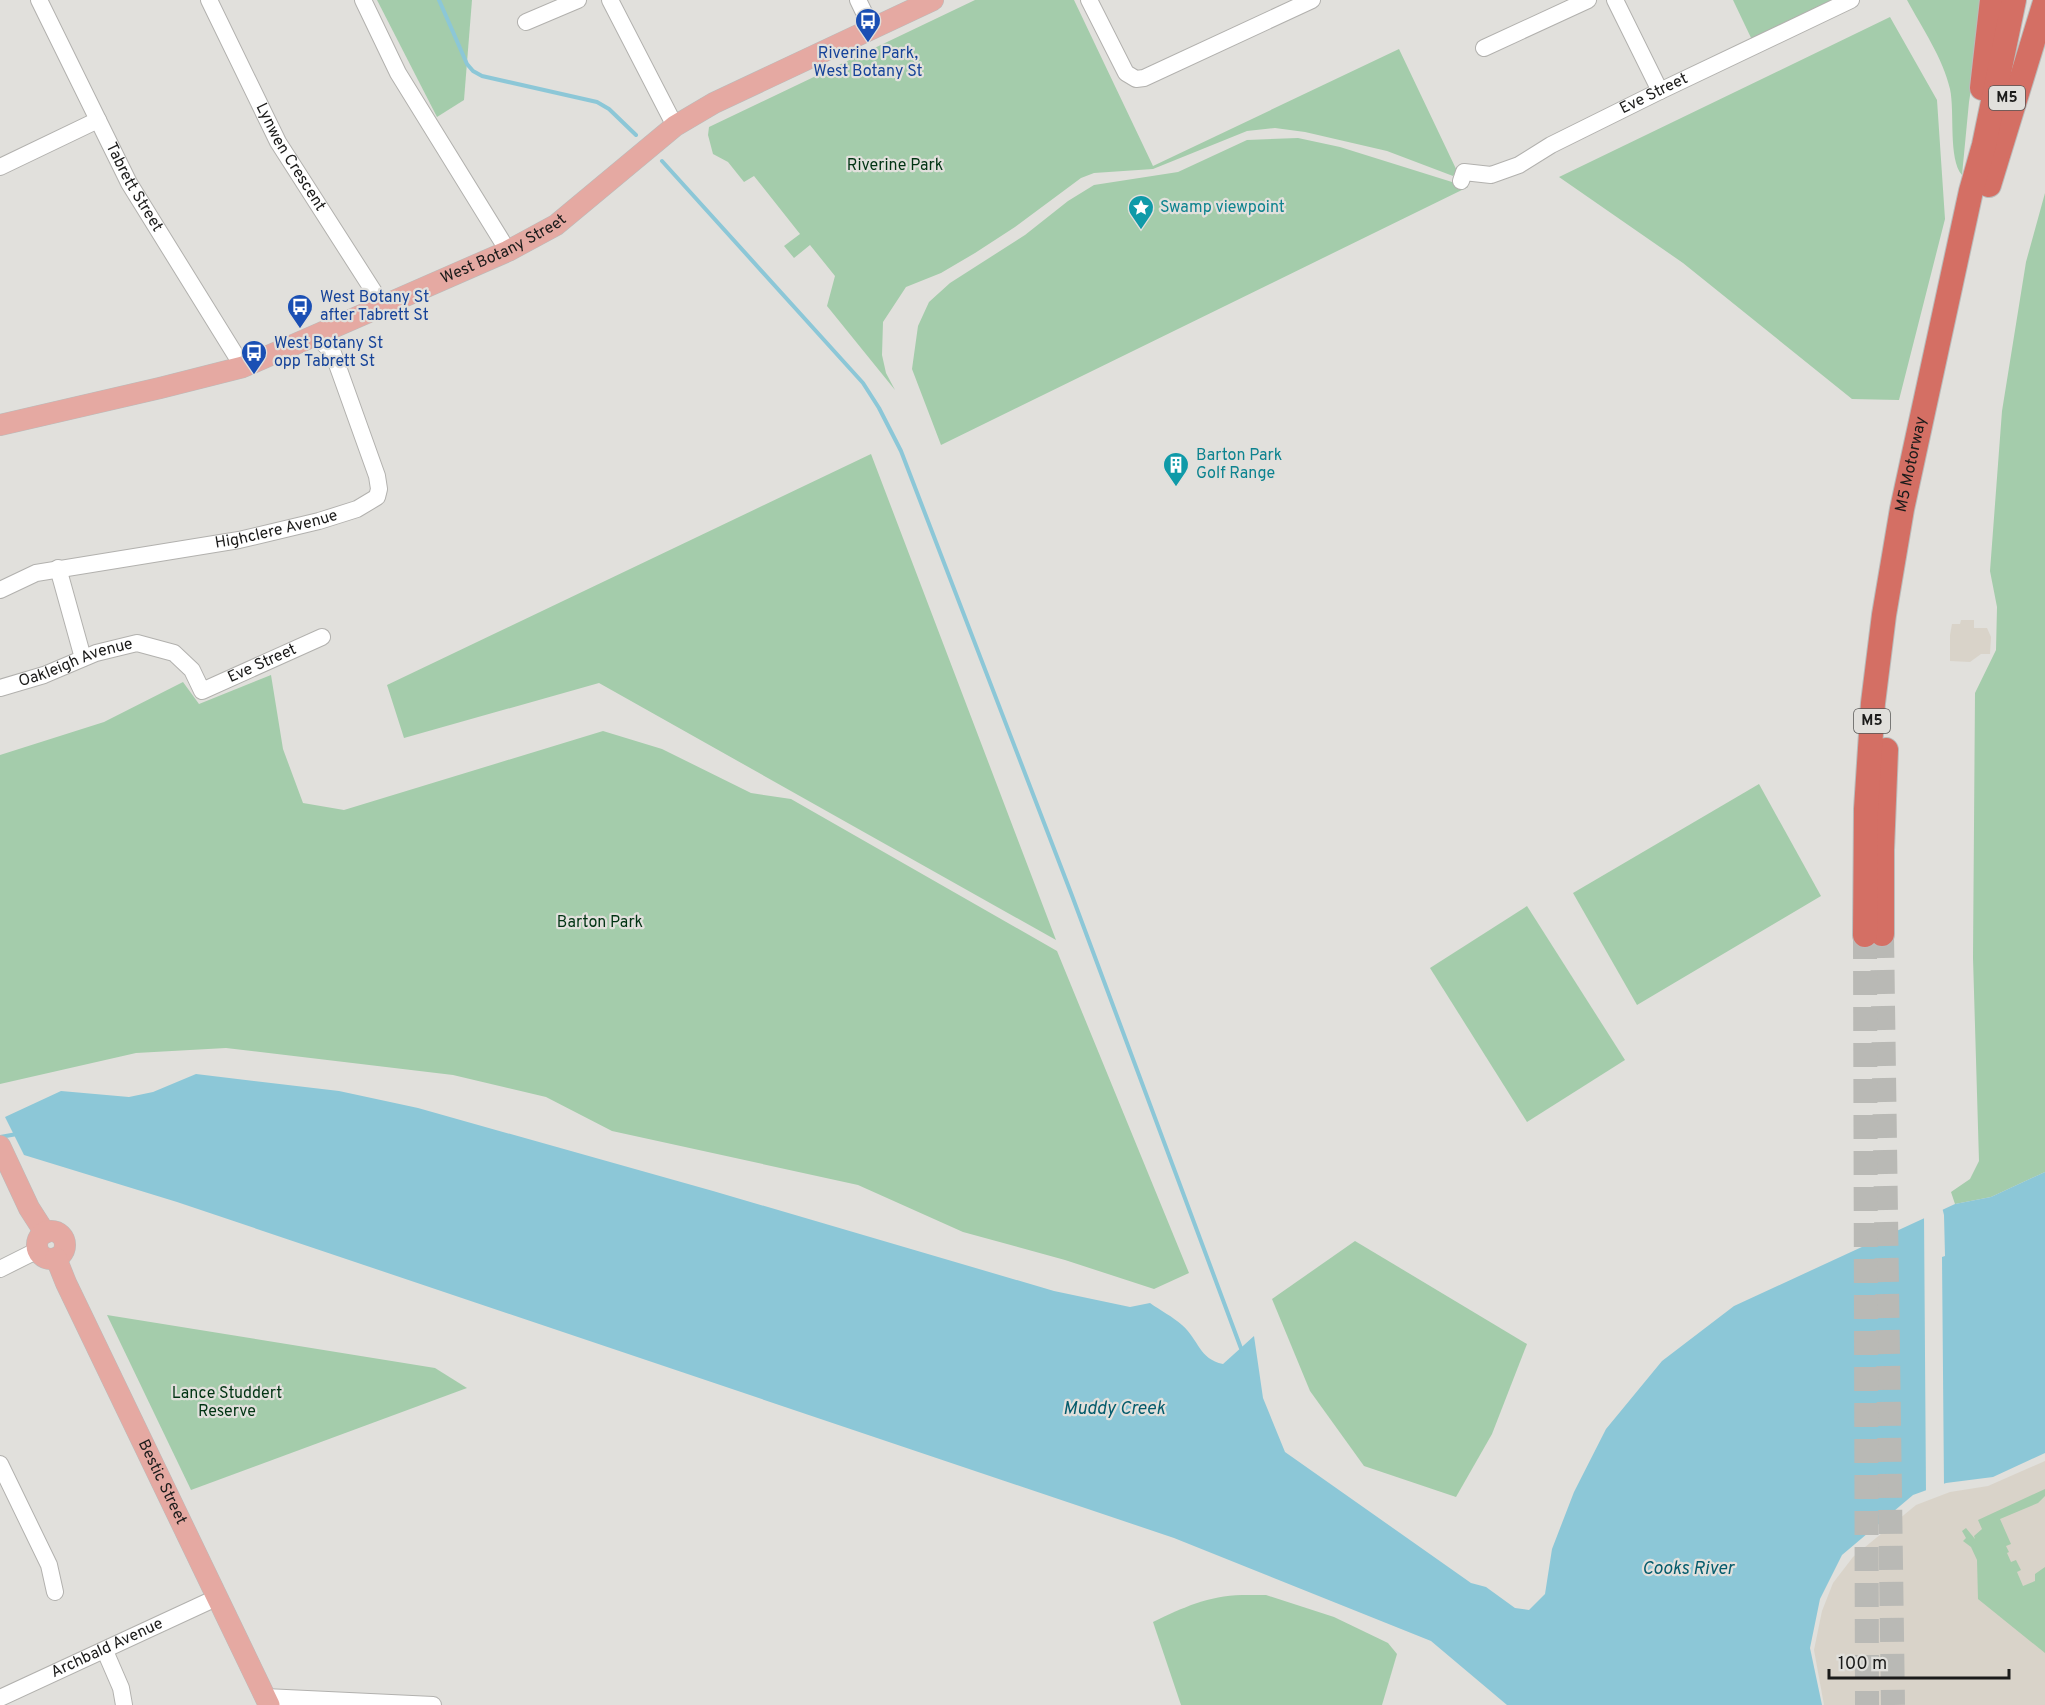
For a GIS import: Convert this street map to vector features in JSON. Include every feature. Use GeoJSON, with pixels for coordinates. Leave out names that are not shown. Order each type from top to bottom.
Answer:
{"type":"FeatureCollection","features":[{"type":"Feature","properties":{"kind":"highway"},"geometry":{"type":"LineString","coordinates":[[1978,194],[1992,0]]}},
{"type":"Feature","properties":{"kind":"highway","name":"M5 Motorway"},"geometry":{"type":"LineString","coordinates":[[1978,194],[1984,145],[2014,0]]}},
{"type":"Feature","properties":{"kind":"highway","name":"M5 Motorway"},"geometry":{"type":"LineString","coordinates":[[1874,934],[1866,809],[1873,703],[1884,615],[1910,510],[1978,194],[2028,0]]}},
{"type":"Feature","properties":{"kind":"highway"},"geometry":{"type":"LineString","coordinates":[[1978,194],[2045,2]]}},
{"type":"Feature","properties":{"kind":"main road","name":"West Botany Street"},"geometry":{"type":"LineString","coordinates":[[0,425],[243,367],[508,251],[556,225],[675,126],[714,103],[933,0]]}},
{"type":"Feature","properties":{"kind":"main road","name":"Bestic Street"},"geometry":{"type":"LineString","coordinates":[[2,1151],[46,1247],[66,1283],[267,1701]]}},
{"type":"Feature","properties":{"kind":"street","name":"Tabrett Street"},"geometry":{"type":"LineString","coordinates":[[39,0],[143,209],[243,367]]}},
{"type":"Feature","properties":{"kind":"street","name":"Lynwen Crescent"},"geometry":{"type":"LineString","coordinates":[[209,0],[278,142],[383,306]]}},
{"type":"Feature","properties":{"kind":"street"},"geometry":{"type":"LineString","coordinates":[[363,0],[398,73],[508,251]]}},
{"type":"Feature","properties":{"kind":"street"},"geometry":{"type":"LineString","coordinates":[[526,22],[578,0]]}},
{"type":"Feature","properties":{"kind":"street"},"geometry":{"type":"LineString","coordinates":[[610,0],[675,126]]}},
{"type":"Feature","properties":{"kind":"street"},"geometry":{"type":"LineString","coordinates":[[858,0],[872,29]]}},
{"type":"Feature","properties":{"kind":"street"},"geometry":{"type":"LineString","coordinates":[[1089,0],[1119,62],[1126,73],[1136,79],[1144,78],[1312,0]]}},
{"type":"Feature","properties":{"kind":"street"},"geometry":{"type":"LineString","coordinates":[[1484,48],[1588,0]]}},
{"type":"Feature","properties":{"kind":"street"},"geometry":{"type":"LineString","coordinates":[[1616,0],[1660,91]]}},
{"type":"Feature","properties":{"kind":"street","name":"Eve Street"},"geometry":{"type":"LineString","coordinates":[[1461,181],[1464,172],[1491,175],[1519,165],[1551,145],[1851,0]]}},
{"type":"Feature","properties":{"kind":"street"},"geometry":{"type":"LineString","coordinates":[[0,167],[98,120]]}},
{"type":"Feature","properties":{"kind":"street","name":"Highclere Avenue"},"geometry":{"type":"LineString","coordinates":[[0,590],[36,573],[239,540],[319,521],[368,504],[376,497],[379,489],[377,476],[333,353],[316,336]]}},
{"type":"Feature","properties":{"kind":"street"},"geometry":{"type":"LineString","coordinates":[[58,568],[83,658]]}},
{"type":"Feature","properties":{"kind":"street","name":"Eve Street"},"geometry":{"type":"LineString","coordinates":[[202,691],[322,637]]}},
{"type":"Feature","properties":{"kind":"street","name":"Oakleigh Avenue"},"geometry":{"type":"LineString","coordinates":[[0,688],[44,675],[83,658],[137,643],[174,653],[192,670],[202,691]]}},
{"type":"Feature","properties":{"kind":"street"},"geometry":{"type":"LineString","coordinates":[[0,1269],[46,1247]]}},
{"type":"Feature","properties":{"kind":"street"},"geometry":{"type":"LineString","coordinates":[[2,1472],[49,1565],[55,1592]]}},
{"type":"Feature","properties":{"kind":"street","name":"Archbald Avenue"},"geometry":{"type":"LineString","coordinates":[[0,1698],[216,1598]]}},
{"type":"Feature","properties":{"kind":"street"},"geometry":{"type":"LineString","coordinates":[[105,1651],[121,1688],[124,1705]]}},
{"type":"Feature","properties":{"kind":"street"},"geometry":{"type":"LineString","coordinates":[[267,1701],[433,1705]]}},
{"type":"Feature","properties":{"kind":"shaded area"},"geometry":{"type":"Polygon","coordinates":[[[1961,620],[1974,620],[1974,628],[1987,628],[1991,637],[1990,654],[1981,654],[1970,662],[1950,661],[1952,624],[1960,624],[1961,620]]]}},
{"type":"Feature","properties":{"kind":"shaded area"},"geometry":{"type":"Polygon","coordinates":[[[2045,1461],[2045,1705],[1824,1705],[1814,1650],[1822,1611],[1833,1583],[1853,1557],[1916,1505],[1950,1492],[1988,1486],[2045,1461]]]}},
{"type":"Feature","properties":{"kind":"green space"},"geometry":{"type":"Polygon","coordinates":[[[377,0],[472,0],[464,100],[437,117],[377,0]]]}},
{"type":"Feature","properties":{"kind":"green space","name":"Riverine Park"},"geometry":{"type":"Polygon","coordinates":[[[975,0],[1074,0],[1153,166],[1399,49],[1457,171],[1453,176],[1387,151],[1305,132],[1275,128],[1247,131],[1153,169],[1094,173],[1081,178],[1015,227],[975,253],[941,273],[906,287],[883,322],[882,355],[886,373],[895,390],[827,306],[835,276],[810,245],[794,258],[784,246],[800,234],[754,176],[744,182],[728,162],[713,154],[708,135],[709,127],[975,0]]]}},
{"type":"Feature","properties":{"kind":"green space"},"geometry":{"type":"Polygon","coordinates":[[[1733,0],[1836,0],[1753,42],[1733,0]]]}},
{"type":"Feature","properties":{"kind":"green space"},"geometry":{"type":"Polygon","coordinates":[[[1907,0],[1985,0],[1969,102],[1962,175],[1955,158],[1951,99],[1947,77],[1907,0]]]}},
{"type":"Feature","properties":{"kind":"green space"},"geometry":{"type":"Polygon","coordinates":[[[1890,17],[1937,100],[1945,219],[1899,400],[1852,399],[1683,263],[1559,177],[1890,17]]]}},
{"type":"Feature","properties":{"kind":"green space"},"geometry":{"type":"Polygon","coordinates":[[[1298,138],[1340,147],[1468,187],[941,445],[912,369],[918,326],[929,302],[950,283],[1025,235],[1068,201],[1094,185],[1178,172],[1247,140],[1298,138]]]}},
{"type":"Feature","properties":{"kind":"green space"},"geometry":{"type":"Polygon","coordinates":[[[2045,193],[2045,1172],[1991,1197],[1955,1204],[1951,1192],[1970,1179],[1979,1161],[1973,958],[1975,693],[1996,650],[1997,607],[1990,571],[2002,411],[2026,262],[2045,193]]]}},
{"type":"Feature","properties":{"kind":"green space"},"geometry":{"type":"Polygon","coordinates":[[[871,454],[1056,940],[599,683],[404,738],[387,685],[871,454]]]}},
{"type":"Feature","properties":{"kind":"green space","name":"Barton Park"},"geometry":{"type":"Polygon","coordinates":[[[271,675],[283,749],[303,803],[344,810],[603,731],[662,749],[751,793],[791,799],[1057,951],[1189,1273],[1154,1289],[1065,1260],[963,1232],[858,1185],[612,1131],[546,1097],[453,1075],[226,1048],[136,1053],[0,1084],[0,755],[104,722],[183,682],[199,704],[271,675]]]}},
{"type":"Feature","properties":{"kind":"green space"},"geometry":{"type":"Polygon","coordinates":[[[1759,784],[1821,896],[1637,1005],[1573,893],[1759,784]]]}},
{"type":"Feature","properties":{"kind":"green space"},"geometry":{"type":"Polygon","coordinates":[[[1527,906],[1625,1060],[1527,1122],[1430,968],[1527,906]]]}},
{"type":"Feature","properties":{"kind":"green space"},"geometry":{"type":"Polygon","coordinates":[[[1355,1241],[1527,1344],[1492,1434],[1456,1497],[1364,1466],[1310,1391],[1272,1299],[1355,1241]]]}},
{"type":"Feature","properties":{"kind":"green space","name":"Lance Studdert Reserve"},"geometry":{"type":"Polygon","coordinates":[[[107,1315],[435,1368],[467,1388],[191,1490],[107,1315]]]}},
{"type":"Feature","properties":{"kind":"green space"},"geometry":{"type":"Polygon","coordinates":[[[2045,1489],[2045,1496],[2038,1503],[2000,1519],[2011,1544],[2006,1546],[2009,1552],[2007,1553],[2011,1562],[2016,1560],[2021,1570],[2017,1572],[2023,1586],[2035,1581],[2035,1574],[2045,1567],[2045,1653],[1978,1599],[1977,1560],[1971,1547],[1963,1541],[1966,1538],[1962,1531],[1966,1528],[1975,1539],[1974,1536],[1982,1529],[1978,1520],[2045,1489]]]}},
{"type":"Feature","properties":{"kind":"green space"},"geometry":{"type":"Polygon","coordinates":[[[1242,1595],[1266,1595],[1334,1617],[1388,1643],[1397,1654],[1382,1705],[1181,1705],[1153,1622],[1196,1603],[1242,1595]]]}},
{"type":"Feature","properties":{"kind":"water","name":"Muddy Creek"},"geometry":{"type":"Polygon","coordinates":[[[196,1074],[339,1091],[418,1108],[713,1191],[1054,1291],[1130,1307],[1150,1303],[1182,1325],[1209,1358],[1223,1364],[1254,1336],[1263,1398],[1285,1452],[1471,1583],[1486,1587],[1515,1608],[1529,1610],[1545,1594],[1552,1549],[1574,1492],[1606,1429],[1662,1361],[1734,1306],[1955,1204],[1991,1197],[2045,1172],[2045,1453],[1993,1477],[1946,1483],[1913,1495],[1842,1555],[1820,1599],[1810,1648],[1822,1705],[1507,1705],[1431,1641],[1174,1538],[177,1202],[24,1155],[5,1117],[61,1091],[129,1097],[153,1092],[196,1074]]]}},
{"type":"Feature","properties":{"kind":"pier"},"geometry":{"type":"Polygon","coordinates":[[[1942,1207],[1945,1256],[1942,1257],[1944,1487],[1926,1494],[1924,1215],[1942,1207]]]}},
{"type":"Feature","properties":{"kind":"waterway"},"geometry":{"type":"LineString","coordinates":[[439,0],[467,64],[473,71],[482,76],[597,102],[609,109],[636,135]]}},
{"type":"Feature","properties":{"kind":"waterway"},"geometry":{"type":"LineString","coordinates":[[662,161],[863,383],[901,451],[1071,893],[1242,1351]]}},
{"type":"Feature","properties":{"kind":"waterway","name":"Muddy Creek"},"geometry":{"type":"LineString","coordinates":[[0,1137],[17,1134]]}},
{"type":"Feature","properties":{"kind":"tunnel"},"geometry":{"type":"LineString","coordinates":[[1882,934],[1893,1705]]}},
{"type":"Feature","properties":{"kind":"tunnel"},"geometry":{"type":"LineString","coordinates":[[1865,935],[1867,1705]]}},
{"type":"Feature","properties":{"kind":"place","name":"Riverine Park, West Botany St"},"geometry":{"type":"Point","coordinates":[868,44]}},
{"type":"Feature","properties":{"kind":"place","name":"Swamp viewpoint"},"geometry":{"type":"Point","coordinates":[1141,231]}},
{"type":"Feature","properties":{"kind":"place","name":"West Botany St after Tabrett St"},"geometry":{"type":"Point","coordinates":[300,330]}},
{"type":"Feature","properties":{"kind":"place","name":"West Botany St opp Tabrett St"},"geometry":{"type":"Point","coordinates":[254,376]}},
{"type":"Feature","properties":{"kind":"place","name":"Barton Park Golf Range"},"geometry":{"type":"Point","coordinates":[1176,488]}},
{"type":"Feature","properties":{"kind":"water label","name":"Cooks River"},"geometry":{"type":"Point","coordinates":[1688,1569]}}]}
